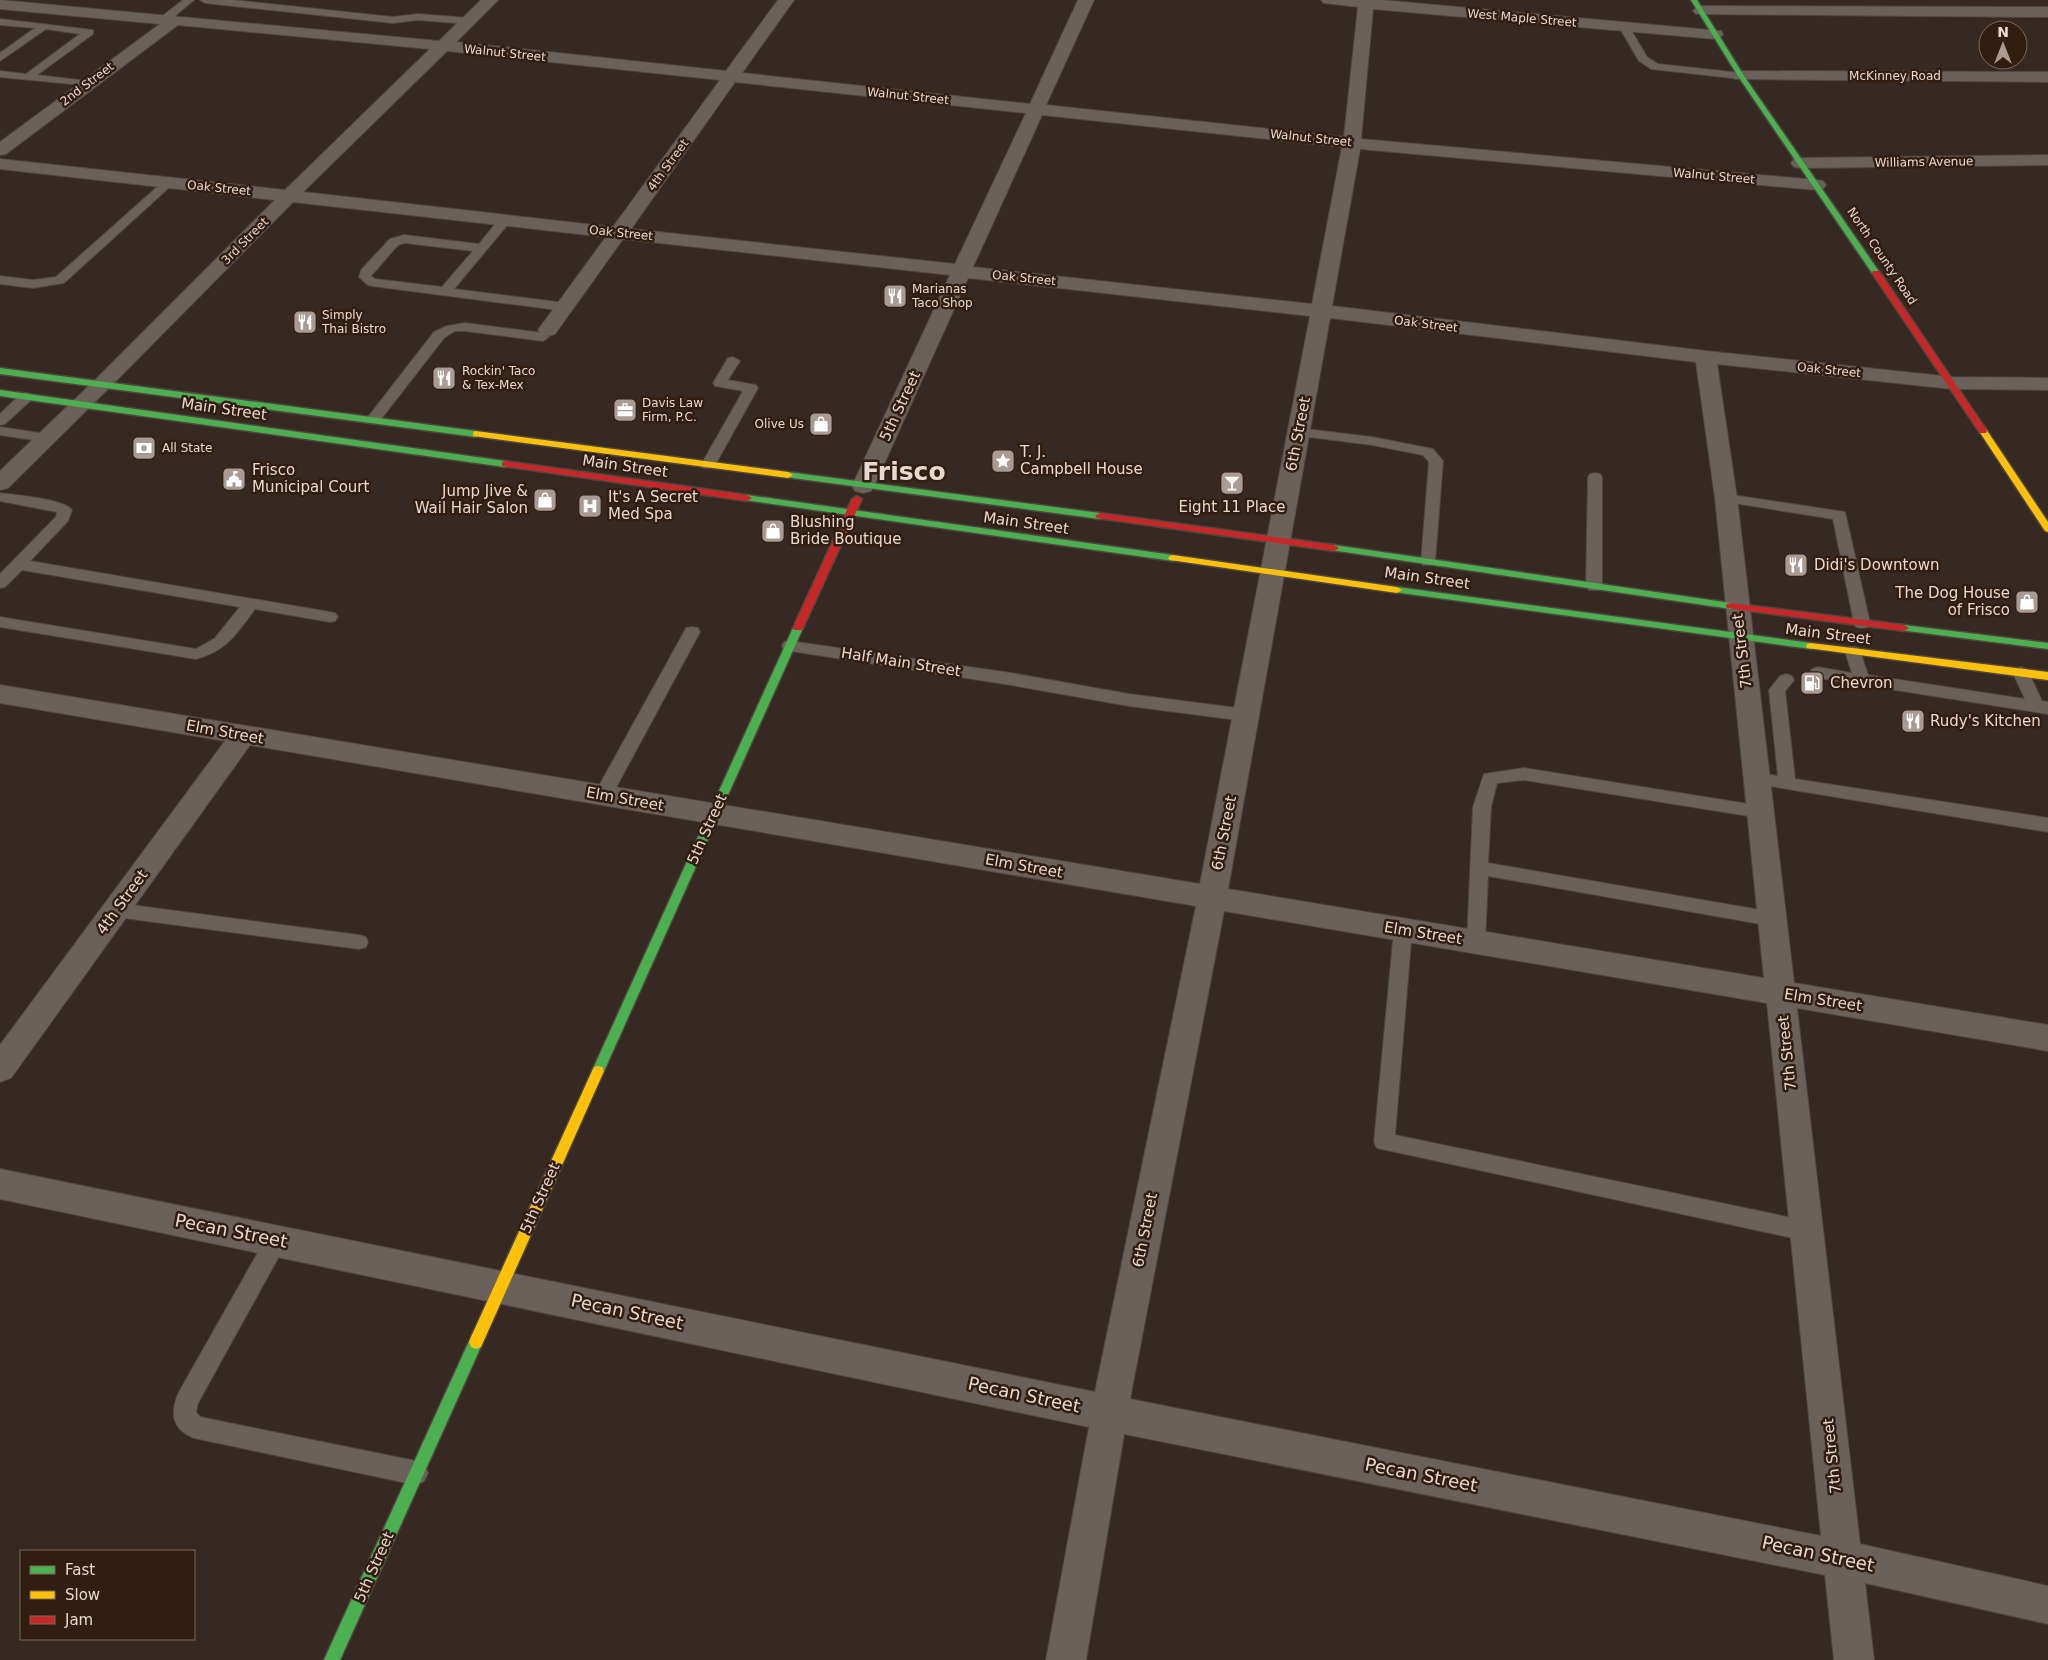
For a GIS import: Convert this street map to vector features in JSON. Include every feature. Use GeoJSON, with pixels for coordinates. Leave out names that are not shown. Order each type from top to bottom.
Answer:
{"type":"FeatureCollection","features":[{"type":"Feature","properties":{"kind":"main road","name":"North County Road"},"geometry":{"type":"LineString","coordinates":[[1697,6],[1741,76],[1952,383],[2048,529]]}},
{"type":"Feature","properties":{"kind":"main road","name":"Main Street"},"geometry":{"type":"LineString","coordinates":[[0,371],[104,383],[862,486],[1278,540],[1737,607],[2048,646]]}},
{"type":"Feature","properties":{"kind":"main road","name":"Main Street"},"geometry":{"type":"LineString","coordinates":[[0,393],[849,514],[1272,571],[1742,638],[2048,676]]}},
{"type":"Feature","properties":{"kind":"main road","name":"5th Street"},"geometry":{"type":"LineString","coordinates":[[332,1660],[862,486]]}},
{"type":"Feature","properties":{"kind":"street","name":"3rd Street"},"geometry":{"type":"LineString","coordinates":[[0,483],[104,383],[290,195],[490,0]]}},
{"type":"Feature","properties":{"kind":"street","name":"4th Street"},"geometry":{"type":"LineString","coordinates":[[546,333],[786,0]]}},
{"type":"Feature","properties":{"kind":"street","name":"5th Street"},"geometry":{"type":"LineString","coordinates":[[862,486],[1086,0]]}},
{"type":"Feature","properties":{"kind":"street","name":"West Maple Street"},"geometry":{"type":"LineString","coordinates":[[1329,0],[1715,34]]}},
{"type":"Feature","properties":{"kind":"street","name":"6th Street"},"geometry":{"type":"LineString","coordinates":[[1066,1660],[1108,1413],[1212,897],[1352,143],[1364,2]]}},
{"type":"Feature","properties":{"kind":"street","name":"Walnut Street"},"geometry":{"type":"LineString","coordinates":[[0,4],[444,46],[1352,143],[1816,185]]}},
{"type":"Feature","properties":{"kind":"street"},"geometry":{"type":"LineString","coordinates":[[1697,6],[1971,5],[2048,12]]}},
{"type":"Feature","properties":{"kind":"street"},"geometry":{"type":"LineString","coordinates":[[1971,5],[1984,20]]}},
{"type":"Feature","properties":{"kind":"street","name":"2nd Street"},"geometry":{"type":"LineString","coordinates":[[0,150],[170,19]]}},
{"type":"Feature","properties":{"kind":"street"},"geometry":{"type":"LineString","coordinates":[[2028,67],[2041,77]]}},
{"type":"Feature","properties":{"kind":"street","name":"McKinney Road"},"geometry":{"type":"LineString","coordinates":[[1741,76],[2041,77]]}},
{"type":"Feature","properties":{"kind":"street","name":"Williams Avenue"},"geometry":{"type":"LineString","coordinates":[[1800,163],[2048,160]]}},
{"type":"Feature","properties":{"kind":"street","name":"Oak Street"},"geometry":{"type":"LineString","coordinates":[[0,164],[1321,311],[1706,357],[1952,383],[2048,384]]}},
{"type":"Feature","properties":{"kind":"street","name":"7th Street"},"geometry":{"type":"LineString","coordinates":[[1706,357],[1726,498],[1737,607],[1772,782],[1761,812],[1854,1660]]}},
{"type":"Feature","properties":{"kind":"street","name":"Elm Street"},"geometry":{"type":"LineString","coordinates":[[0,694],[2048,1038]]}},
{"type":"Feature","properties":{"kind":"street","name":"4th Street"},"geometry":{"type":"LineString","coordinates":[[0,1069],[244,735]]}},
{"type":"Feature","properties":{"kind":"street","name":"Pecan Street"},"geometry":{"type":"LineString","coordinates":[[0,1184],[501,1286],[1108,1413],[1843,1558],[2048,1605]]}},
{"type":"Feature","properties":{"kind":"lane"},"geometry":{"type":"LineString","coordinates":[[170,19],[189,0]]}},
{"type":"Feature","properties":{"kind":"lane"},"geometry":{"type":"LineString","coordinates":[[206,0],[330,10],[393,20],[418,16],[469,21]]}},
{"type":"Feature","properties":{"kind":"lane"},"geometry":{"type":"LineString","coordinates":[[0,22],[89,32],[28,77]]}},
{"type":"Feature","properties":{"kind":"lane"},"geometry":{"type":"LineString","coordinates":[[0,58],[44,26]]}},
{"type":"Feature","properties":{"kind":"lane"},"geometry":{"type":"LineString","coordinates":[[1624,27],[1643,59],[1655,66],[1741,76]]}},
{"type":"Feature","properties":{"kind":"lane"},"geometry":{"type":"LineString","coordinates":[[0,74],[88,84]]}},
{"type":"Feature","properties":{"kind":"lane"},"geometry":{"type":"LineString","coordinates":[[0,280],[34,284],[60,280],[169,182]]}},
{"type":"Feature","properties":{"kind":"lane"},"geometry":{"type":"LineString","coordinates":[[446,292],[505,220]]}},
{"type":"Feature","properties":{"kind":"lane"},"geometry":{"type":"LineString","coordinates":[[482,248],[404,239],[394,242],[366,272],[365,277],[372,282],[565,307]]}},
{"type":"Feature","properties":{"kind":"lane"},"geometry":{"type":"LineString","coordinates":[[373,420],[439,335],[446,330],[456,326],[466,326],[546,333]]}},
{"type":"Feature","properties":{"kind":"lane"},"geometry":{"type":"LineString","coordinates":[[708,465],[751,388],[720,383],[733,362]]}},
{"type":"Feature","properties":{"kind":"lane"},"geometry":{"type":"LineString","coordinates":[[2,417],[26,397]]}},
{"type":"Feature","properties":{"kind":"lane"},"geometry":{"type":"LineString","coordinates":[[0,431],[46,438]]}},
{"type":"Feature","properties":{"kind":"lane"},"geometry":{"type":"LineString","coordinates":[[1298,432],[1372,441],[1428,452],[1436,461],[1428,562]]}},
{"type":"Feature","properties":{"kind":"lane"},"geometry":{"type":"LineString","coordinates":[[1594,586],[1595,477]]}},
{"type":"Feature","properties":{"kind":"lane"},"geometry":{"type":"LineString","coordinates":[[0,497],[59,507],[65,510],[63,518],[0,583]]}},
{"type":"Feature","properties":{"kind":"lane"},"geometry":{"type":"LineString","coordinates":[[1726,498],[1840,515],[1862,623]]}},
{"type":"Feature","properties":{"kind":"lane"},"geometry":{"type":"LineString","coordinates":[[18,564],[330,617]]}},
{"type":"Feature","properties":{"kind":"lane"},"geometry":{"type":"LineString","coordinates":[[0,622],[196,654],[204,653],[216,647],[251,604]]}},
{"type":"Feature","properties":{"kind":"lane"},"geometry":{"type":"LineString","coordinates":[[603,795],[692,632]]}},
{"type":"Feature","properties":{"kind":"lane","name":"Half Main Street"},"geometry":{"type":"LineString","coordinates":[[790,646],[1011,679],[1129,700],[1245,715]]}},
{"type":"Feature","properties":{"kind":"lane"},"geometry":{"type":"LineString","coordinates":[[1853,652],[1862,680]]}},
{"type":"Feature","properties":{"kind":"lane"},"geometry":{"type":"LineString","coordinates":[[1818,673],[2042,707]]}},
{"type":"Feature","properties":{"kind":"lane"},"geometry":{"type":"LineString","coordinates":[[2021,673],[2042,707]]}},
{"type":"Feature","properties":{"kind":"lane"},"geometry":{"type":"LineString","coordinates":[[1786,680],[1777,690],[1772,782],[2048,825]]}},
{"type":"Feature","properties":{"kind":"lane"},"geometry":{"type":"LineString","coordinates":[[1476,942],[1482,807],[1490,778],[1524,774],[1761,812]]}},
{"type":"Feature","properties":{"kind":"lane"},"geometry":{"type":"LineString","coordinates":[[1479,868],[1772,919]]}},
{"type":"Feature","properties":{"kind":"lane"},"geometry":{"type":"LineString","coordinates":[[116,910],[359,942]]}},
{"type":"Feature","properties":{"kind":"lane"},"geometry":{"type":"LineString","coordinates":[[1403,930],[1384,1142],[1807,1231]]}},
{"type":"Feature","properties":{"kind":"lane"},"geometry":{"type":"LineString","coordinates":[[277,1240],[186,1400],[184,1414],[194,1427],[416,1473]]}},
{"type":"Feature","properties":{"kind":"traffic: fast"},"geometry":{"type":"LineString","coordinates":[[1694,0],[1741,76],[1876,273]]}},
{"type":"Feature","properties":{"kind":"traffic: fast"},"geometry":{"type":"LineString","coordinates":[[0,371],[476,434]]}},
{"type":"Feature","properties":{"kind":"traffic: fast"},"geometry":{"type":"LineString","coordinates":[[0,393],[505,464]]}},
{"type":"Feature","properties":{"kind":"traffic: fast"},"geometry":{"type":"LineString","coordinates":[[788,475],[1100,516]]}},
{"type":"Feature","properties":{"kind":"traffic: fast"},"geometry":{"type":"LineString","coordinates":[[747,498],[1173,558]]}},
{"type":"Feature","properties":{"kind":"traffic: fast"},"geometry":{"type":"LineString","coordinates":[[1334,548],[1731,606]]}},
{"type":"Feature","properties":{"kind":"traffic: fast"},"geometry":{"type":"LineString","coordinates":[[1397,590],[1811,646]]}},
{"type":"Feature","properties":{"kind":"traffic: fast"},"geometry":{"type":"LineString","coordinates":[[598,1071],[798,628]]}},
{"type":"Feature","properties":{"kind":"traffic: fast"},"geometry":{"type":"LineString","coordinates":[[1904,628],[2048,646]]}},
{"type":"Feature","properties":{"kind":"traffic: fast"},"geometry":{"type":"LineString","coordinates":[[332,1660],[476,1342]]}},
{"type":"Feature","properties":{"kind":"traffic: slow"},"geometry":{"type":"LineString","coordinates":[[1983,431],[2048,529]]}},
{"type":"Feature","properties":{"kind":"traffic: slow"},"geometry":{"type":"LineString","coordinates":[[476,434],[788,475]]}},
{"type":"Feature","properties":{"kind":"traffic: slow"},"geometry":{"type":"LineString","coordinates":[[1173,558],[1397,590]]}},
{"type":"Feature","properties":{"kind":"traffic: slow"},"geometry":{"type":"LineString","coordinates":[[1811,646],[2048,676]]}},
{"type":"Feature","properties":{"kind":"traffic: slow"},"geometry":{"type":"LineString","coordinates":[[476,1342],[598,1071]]}},
{"type":"Feature","properties":{"kind":"traffic: jam"},"geometry":{"type":"LineString","coordinates":[[1876,273],[1983,431]]}},
{"type":"Feature","properties":{"kind":"traffic: jam"},"geometry":{"type":"LineString","coordinates":[[505,464],[747,498]]}},
{"type":"Feature","properties":{"kind":"traffic: jam"},"geometry":{"type":"LineString","coordinates":[[798,628],[857,499]]}},
{"type":"Feature","properties":{"kind":"traffic: jam"},"geometry":{"type":"LineString","coordinates":[[1100,516],[1334,548]]}},
{"type":"Feature","properties":{"kind":"traffic: jam"},"geometry":{"type":"LineString","coordinates":[[1731,606],[1904,628]]}},
{"type":"Feature","properties":{"kind":"place","name":"Marianas Taco Shop"},"geometry":{"type":"Point","coordinates":[895,296]}},
{"type":"Feature","properties":{"kind":"place","name":"Simply Thai Bistro"},"geometry":{"type":"Point","coordinates":[305,322]}},
{"type":"Feature","properties":{"kind":"place","name":"Rockin' Taco & Tex-Mex"},"geometry":{"type":"Point","coordinates":[444,378]}},
{"type":"Feature","properties":{"kind":"place","name":"Davis Law Firm, P.C."},"geometry":{"type":"Point","coordinates":[625,410]}},
{"type":"Feature","properties":{"kind":"place","name":"Olive Us"},"geometry":{"type":"Point","coordinates":[821,424]}},
{"type":"Feature","properties":{"kind":"place","name":"All State"},"geometry":{"type":"Point","coordinates":[144,448]}},
{"type":"Feature","properties":{"kind":"place","name":"T. J. Campbell House"},"geometry":{"type":"Point","coordinates":[1003,461]}},
{"type":"Feature","properties":{"kind":"place","name":"Frisco Municipal Court"},"geometry":{"type":"Point","coordinates":[234,479]}},
{"type":"Feature","properties":{"kind":"place","name":"Eight 11 Place"},"geometry":{"type":"Point","coordinates":[1232,483]}},
{"type":"Feature","properties":{"kind":"place","name":"Jump Jive & Wail Hair Salon"},"geometry":{"type":"Point","coordinates":[545,500]}},
{"type":"Feature","properties":{"kind":"place","name":"It's A Secret Med Spa"},"geometry":{"type":"Point","coordinates":[590,506]}},
{"type":"Feature","properties":{"kind":"place","name":"Blushing Bride Boutique"},"geometry":{"type":"Point","coordinates":[773,531]}},
{"type":"Feature","properties":{"kind":"place","name":"Didi's Downtown"},"geometry":{"type":"Point","coordinates":[1796,565]}},
{"type":"Feature","properties":{"kind":"place","name":"The Dog House of Frisco"},"geometry":{"type":"Point","coordinates":[2027,602]}},
{"type":"Feature","properties":{"kind":"place","name":"Chevron"},"geometry":{"type":"Point","coordinates":[1812,683]}},
{"type":"Feature","properties":{"kind":"place","name":"Rudy's Kitchen"},"geometry":{"type":"Point","coordinates":[1913,721]}},
{"type":"Feature","properties":{"kind":"district","name":"Frisco"},"geometry":{"type":"Point","coordinates":[904,471]}}]}
